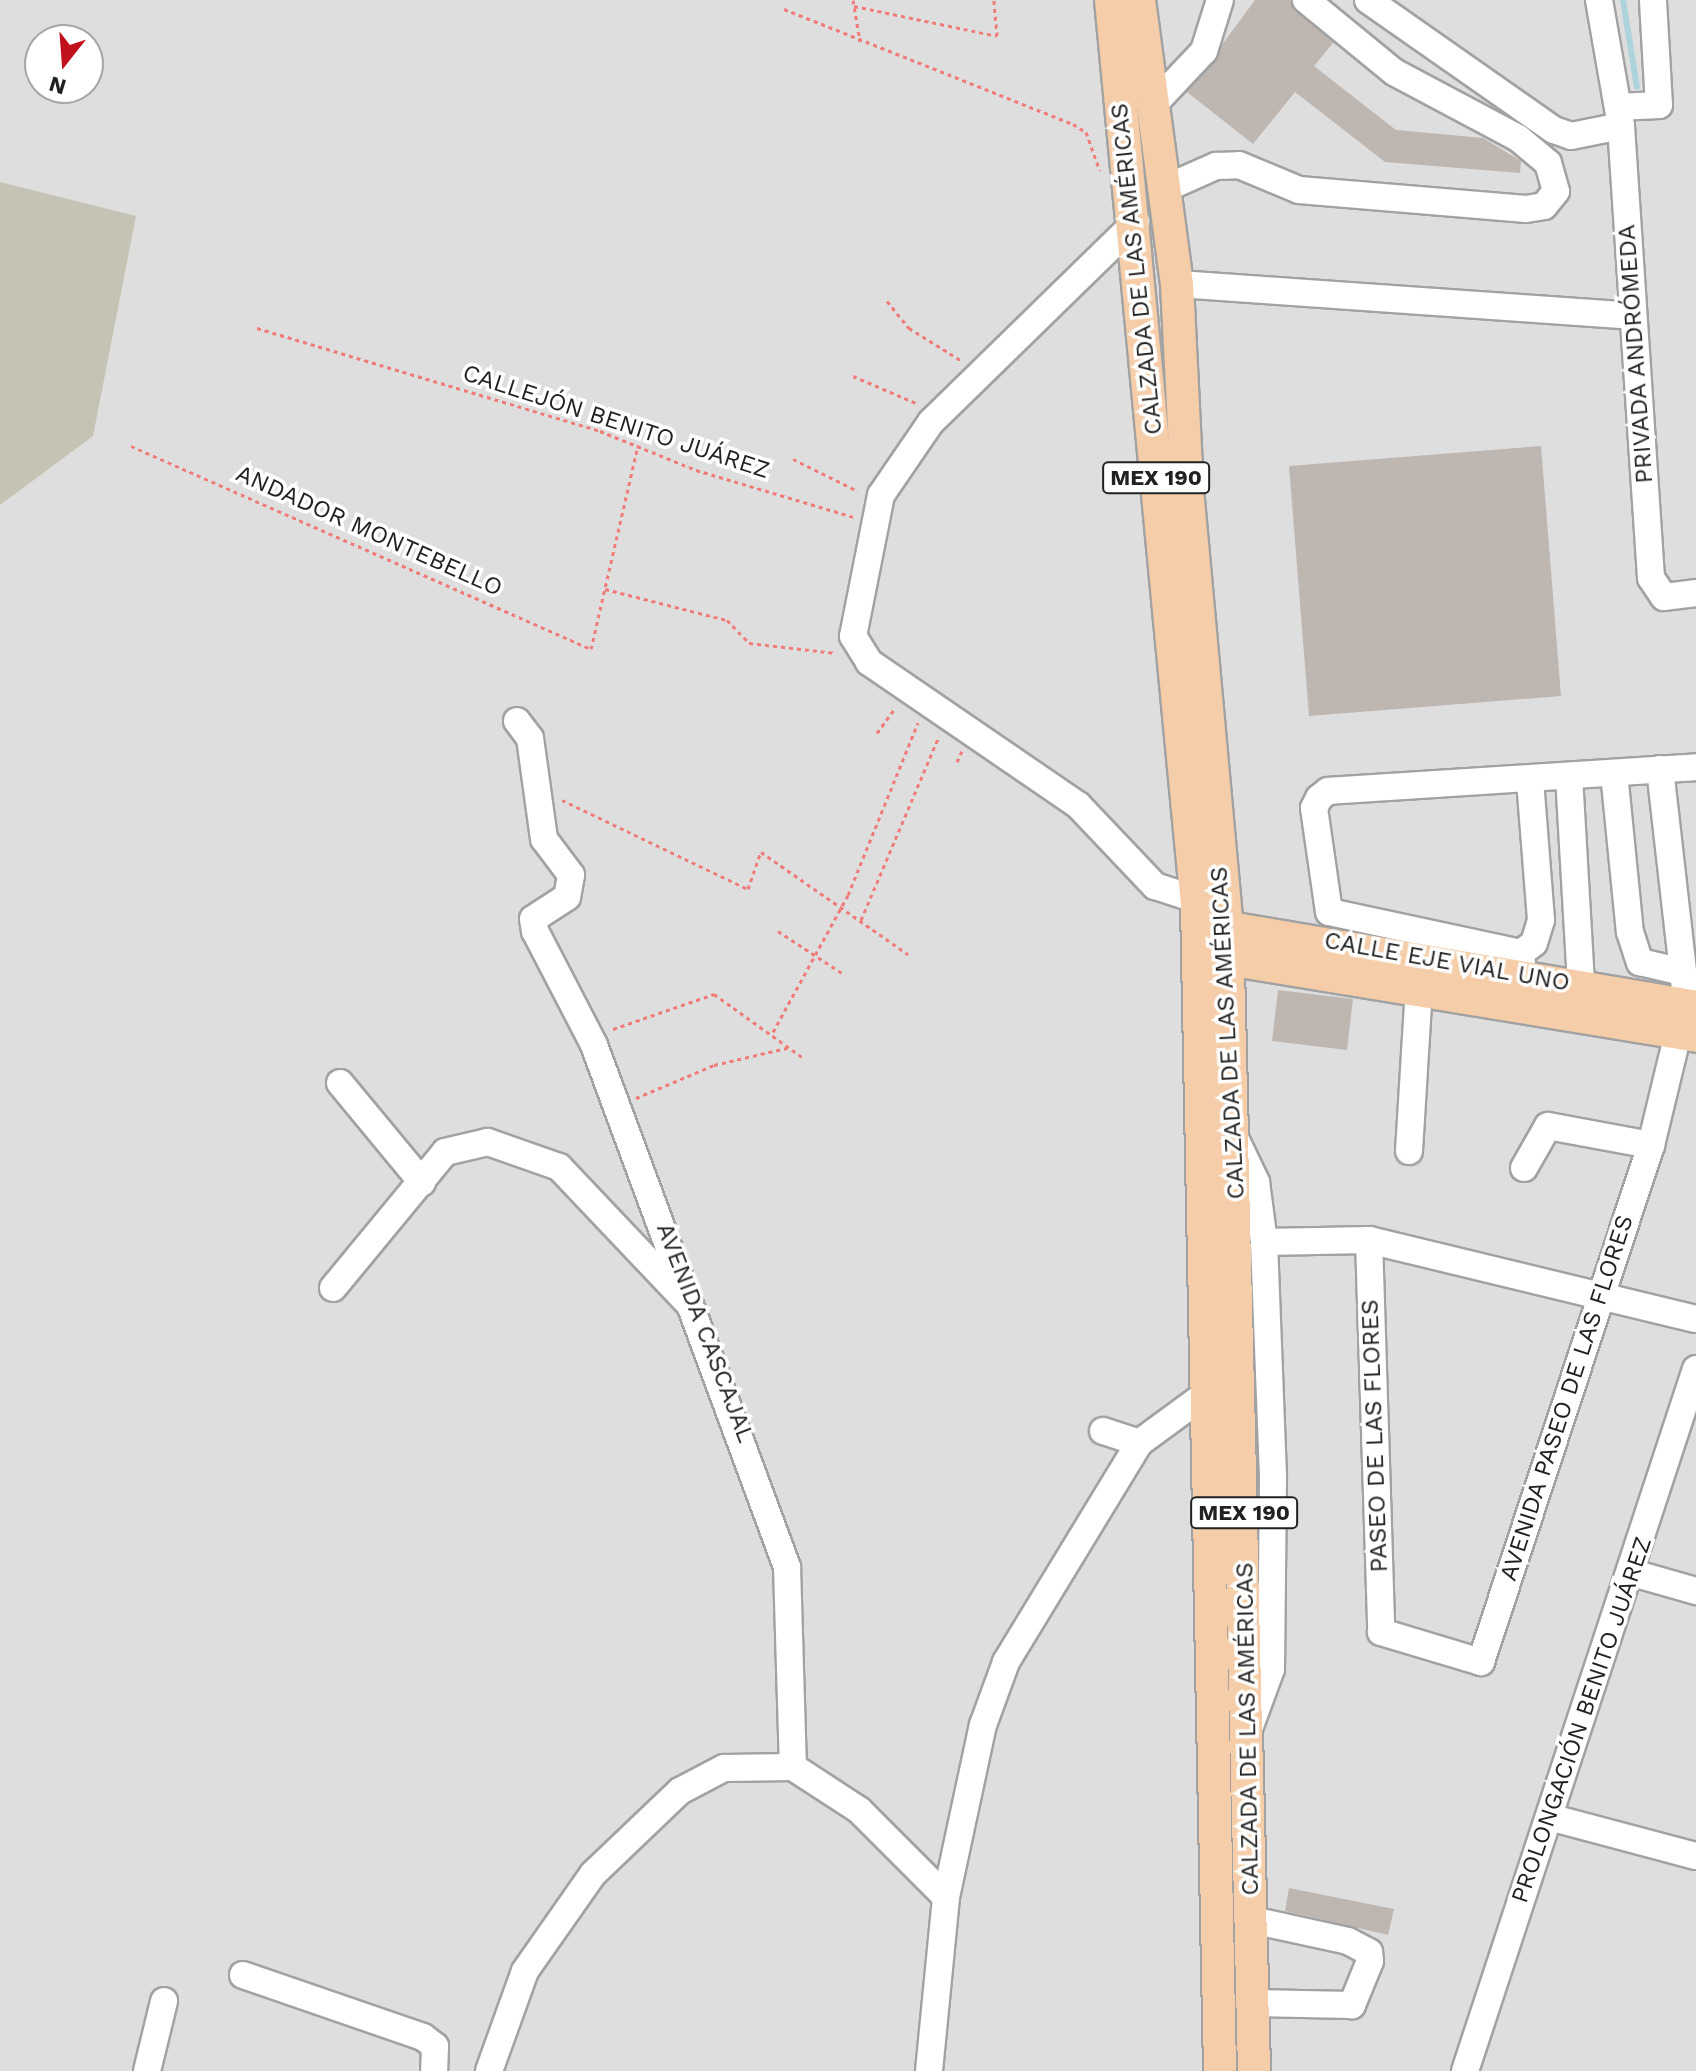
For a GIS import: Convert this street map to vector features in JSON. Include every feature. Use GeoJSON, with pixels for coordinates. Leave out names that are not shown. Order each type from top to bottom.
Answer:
{"type":"FeatureCollection","features":[{"type":"Feature","properties":{"kind":"main road","name":"CALZADA DE LAS AMÉRICAS"},"geometry":{"type":"LineString","coordinates":[[1111,0],[1136,222],[1168,639],[1212,928],[1236,1140],[1250,1726],[1254,2071]]}},
{"type":"Feature","properties":{"kind":"main road","name":"CALZADA DE LAS AMÉRICAS"},"geometry":{"type":"LineString","coordinates":[[1139,0],[1177,284],[1212,928],[1206,1394],[1220,2071]]}},
{"type":"Feature","properties":{"kind":"main road","name":"CALLE EJE VIAL UNO"},"geometry":{"type":"LineString","coordinates":[[1212,928],[1522,964],[1582,1001]]}},
{"type":"Feature","properties":{"kind":"main road","name":"CALLE EJE VIAL UNO"},"geometry":{"type":"LineString","coordinates":[[1212,928],[1419,987],[1582,1001],[1689,1021]]}},
{"type":"Feature","properties":{"kind":"street"},"geometry":{"type":"LineString","coordinates":[[1154,104],[1204,51],[1220,0]]}},
{"type":"Feature","properties":{"kind":"street"},"geometry":{"type":"LineString","coordinates":[[1164,189],[1216,166],[1239,165],[1299,190],[1526,209],[1544,206],[1556,191],[1548,163],[1518,138],[1394,72],[1306,0]]}},
{"type":"Feature","properties":{"kind":"street"},"geometry":{"type":"LineString","coordinates":[[1368,0],[1554,130],[1571,136],[1659,105],[1653,0]]}},
{"type":"Feature","properties":{"kind":"street","name":"PRIVADA ANDRÓMEDA"},"geometry":{"type":"LineString","coordinates":[[1599,0],[1619,117],[1651,578],[1664,597],[1696,593]]}},
{"type":"Feature","properties":{"kind":"street"},"geometry":{"type":"LineString","coordinates":[[1136,222],[938,412],[876,511],[853,636],[859,652],[1078,805],[1155,886],[1212,928]]}},
{"type":"Feature","properties":{"kind":"street"},"geometry":{"type":"LineString","coordinates":[[1177,284],[1633,316]]}},
{"type":"Feature","properties":{"kind":"street"},"geometry":{"type":"LineString","coordinates":[[517,721],[530,738],[537,788]]}},
{"type":"Feature","properties":{"kind":"street"},"geometry":{"type":"LineString","coordinates":[[1530,780],[1541,920],[1534,943],[1522,964],[1329,912],[1314,808],[1328,791],[1696,767]]}},
{"type":"Feature","properties":{"kind":"street"},"geometry":{"type":"LineString","coordinates":[[1660,769],[1689,1021]]}},
{"type":"Feature","properties":{"kind":"street"},"geometry":{"type":"LineString","coordinates":[[1614,773],[1635,947],[1640,962],[1683,972]]}},
{"type":"Feature","properties":{"kind":"street"},"geometry":{"type":"LineString","coordinates":[[1569,776],[1582,1001]]}},
{"type":"Feature","properties":{"kind":"street","name":"AVENIDA CASCAJAL"},"geometry":{"type":"LineString","coordinates":[[537,788],[544,839],[571,875],[567,897],[533,919],[591,1037],[617,1103],[696,1311],[787,1567],[793,1767]]}},
{"type":"Feature","properties":{"kind":"street"},"geometry":{"type":"LineString","coordinates":[[1409,1151],[1419,987]]}},
{"type":"Feature","properties":{"kind":"street","name":"AVENIDA PASEO DE LAS FLORES"},"geometry":{"type":"LineString","coordinates":[[1381,1632],[1481,1662],[1689,1021]]}},
{"type":"Feature","properties":{"kind":"street"},"geometry":{"type":"LineString","coordinates":[[340,1083],[422,1182]]}},
{"type":"Feature","properties":{"kind":"street"},"geometry":{"type":"LineString","coordinates":[[1524,1168],[1548,1126],[1651,1145]]}},
{"type":"Feature","properties":{"kind":"street"},"geometry":{"type":"LineString","coordinates":[[1236,1140],[1256,1182],[1264,1242],[1271,1669],[1250,1726]]}},
{"type":"Feature","properties":{"kind":"street"},"geometry":{"type":"LineString","coordinates":[[333,1288],[422,1182],[462,1143],[524,1150],[559,1167],[696,1311]]}},
{"type":"Feature","properties":{"kind":"street"},"geometry":{"type":"LineString","coordinates":[[1264,1242],[1369,1240],[1599,1293],[1696,1319]]}},
{"type":"Feature","properties":{"kind":"street","name":"PASEO DE LAS FLORES"},"geometry":{"type":"LineString","coordinates":[[1369,1240],[1381,1632]]}},
{"type":"Feature","properties":{"kind":"street","name":"PROLONGACIÓN BENITO JUÁREZ"},"geometry":{"type":"LineString","coordinates":[[1465,2071],[1633,1573],[1696,1369]]}},
{"type":"Feature","properties":{"kind":"street"},"geometry":{"type":"LineString","coordinates":[[929,2071],[946,1897],[983,1725],[1006,1662],[1139,1443],[1206,1394]]}},
{"type":"Feature","properties":{"kind":"street"},"geometry":{"type":"LineString","coordinates":[[1103,1431],[1139,1443]]}},
{"type":"Feature","properties":{"kind":"street"},"geometry":{"type":"LineString","coordinates":[[1633,1573],[1696,1591]]}},
{"type":"Feature","properties":{"kind":"street"},"geometry":{"type":"LineString","coordinates":[[489,2071],[525,1971],[593,1874],[691,1785],[724,1768],[793,1767],[859,1810],[946,1897]]}},
{"type":"Feature","properties":{"kind":"street"},"geometry":{"type":"LineString","coordinates":[[1549,1817],[1696,1856]]}},
{"type":"Feature","properties":{"kind":"street"},"geometry":{"type":"LineString","coordinates":[[1252,1920],[1348,1941],[1369,1952],[1370,1961],[1352,2005],[1253,2003]]}},
{"type":"Feature","properties":{"kind":"street"},"geometry":{"type":"LineString","coordinates":[[243,1975],[435,2058]]}},
{"type":"Feature","properties":{"kind":"street"},"geometry":{"type":"LineString","coordinates":[[147,2071],[164,2001]]}},
{"type":"Feature","properties":{"kind":"path"},"geometry":{"type":"LineString","coordinates":[[860,41],[854,3],[997,36],[994,0]]}},
{"type":"Feature","properties":{"kind":"path"},"geometry":{"type":"LineString","coordinates":[[784,9],[1073,124],[1086,132],[1104,178],[1130,186]]}},
{"type":"Feature","properties":{"kind":"path"},"geometry":{"type":"LineString","coordinates":[[887,301],[909,328],[979,371]]}},
{"type":"Feature","properties":{"kind":"path","name":"CALLEJÓN BENITO JUÁREZ"},"geometry":{"type":"LineString","coordinates":[[257,328],[638,445],[876,511]]}},
{"type":"Feature","properties":{"kind":"path"},"geometry":{"type":"LineString","coordinates":[[853,376],[938,412]]}},
{"type":"Feature","properties":{"kind":"path"},"geometry":{"type":"LineString","coordinates":[[638,445],[605,589],[727,620],[741,637],[769,648],[859,652]]}},
{"type":"Feature","properties":{"kind":"path","name":"ANDADOR MONTEBELLO"},"geometry":{"type":"LineString","coordinates":[[131,446],[591,649],[605,589]]}},
{"type":"Feature","properties":{"kind":"path"},"geometry":{"type":"LineString","coordinates":[[793,459],[876,511]]}},
{"type":"Feature","properties":{"kind":"path"},"geometry":{"type":"LineString","coordinates":[[877,733],[928,701]]}},
{"type":"Feature","properties":{"kind":"path"},"geometry":{"type":"LineString","coordinates":[[773,1032],[815,955],[928,701]]}},
{"type":"Feature","properties":{"kind":"path"},"geometry":{"type":"LineString","coordinates":[[861,920],[928,701]]}},
{"type":"Feature","properties":{"kind":"path"},"geometry":{"type":"LineString","coordinates":[[537,788],[748,889],[761,852],[840,901],[908,954]]}},
{"type":"Feature","properties":{"kind":"path"},"geometry":{"type":"LineString","coordinates":[[778,931],[845,975]]}},
{"type":"Feature","properties":{"kind":"path"},"geometry":{"type":"LineString","coordinates":[[591,1037],[714,994],[773,1032],[802,1057]]}},
{"type":"Feature","properties":{"kind":"path"},"geometry":{"type":"LineString","coordinates":[[617,1103],[714,1065],[791,1047]]}},
{"type":"Feature","properties":{"kind":"shaded area"},"geometry":{"type":"Polygon","coordinates":[[[0,0],[1696,0],[1696,2071],[0,2071],[0,0]]]}},
{"type":"Feature","properties":{"kind":"shaded area"},"geometry":{"type":"Polygon","coordinates":[[[0,182],[136,216],[93,436],[0,505],[0,182]]]}},
{"type":"Feature","properties":{"kind":"building"},"geometry":{"type":"Polygon","coordinates":[[[1255,0],[1290,0],[1333,43],[1314,66],[1396,130],[1483,138],[1521,161],[1520,173],[1385,162],[1295,92],[1253,144],[1187,92],[1255,0]]]}},
{"type":"Feature","properties":{"kind":"building"},"geometry":{"type":"Polygon","coordinates":[[[1541,446],[1561,696],[1309,716],[1289,466],[1541,446]]]}},
{"type":"Feature","properties":{"kind":"building"},"geometry":{"type":"Polygon","coordinates":[[[1278,990],[1353,999],[1347,1050],[1272,1041],[1278,990]]]}},
{"type":"Feature","properties":{"kind":"building"},"geometry":{"type":"Polygon","coordinates":[[[1289,1888],[1394,1909],[1388,1935],[1285,1911],[1289,1888]]]}},
{"type":"Feature","properties":{"kind":"waterway"},"geometry":{"type":"LineString","coordinates":[[1623,0],[1637,87]]}}]}
